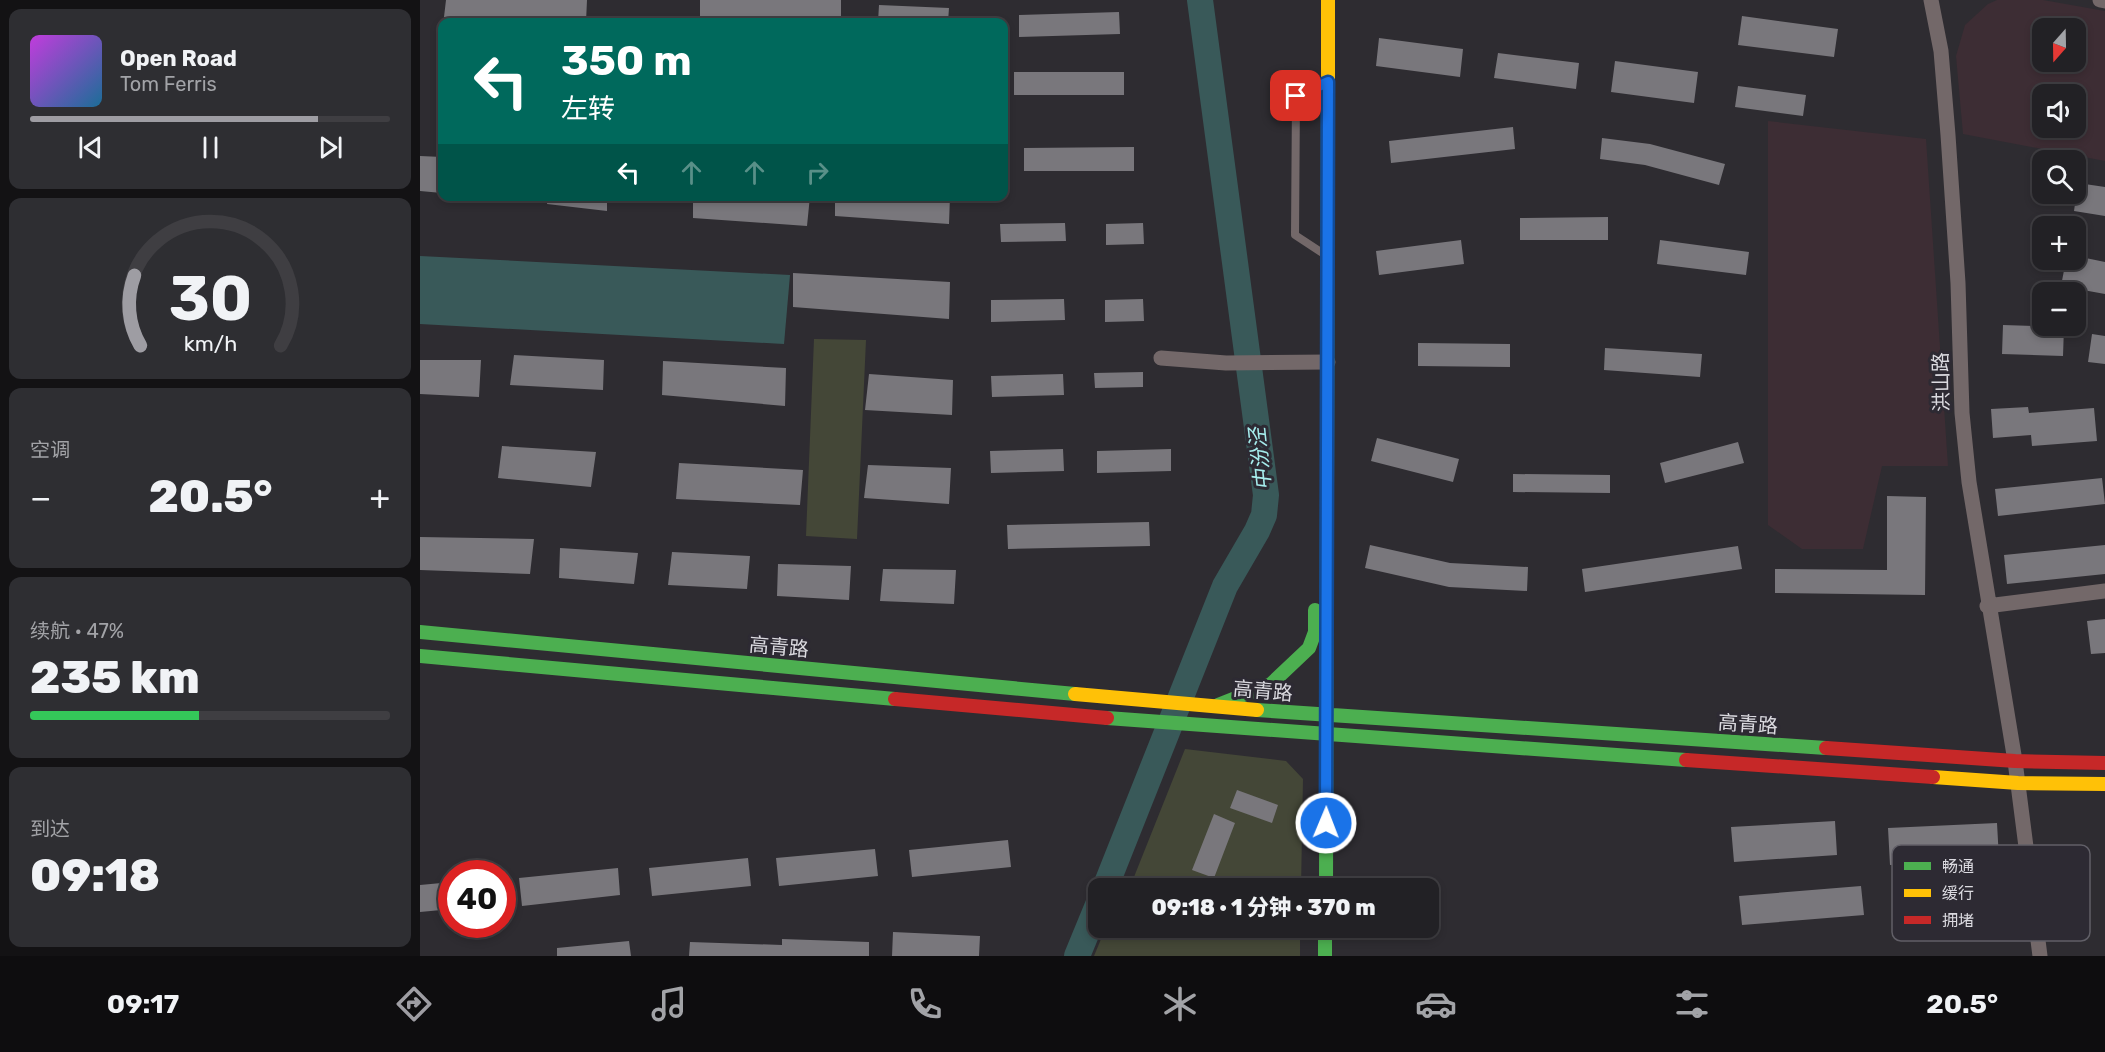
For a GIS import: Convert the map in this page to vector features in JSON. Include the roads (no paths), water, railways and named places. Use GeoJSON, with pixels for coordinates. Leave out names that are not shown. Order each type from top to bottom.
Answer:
{"type":"FeatureCollection","features":[{"type":"Feature","properties":{"kind":"main road"},"geometry":{"type":"LineString","coordinates":[[1326,878],[1328,0]]}},
{"type":"Feature","properties":{"kind":"main road"},"geometry":{"type":"LineString","coordinates":[[1207,706],[1271,684],[1309,648],[1314,632],[1316,577],[1328,555]]}},
{"type":"Feature","properties":{"kind":"main road","name":"高青路"},"geometry":{"type":"LineString","coordinates":[[420,632],[1145,701],[1328,716],[2015,761],[2105,763]]}},
{"type":"Feature","properties":{"kind":"main road","name":"高青路"},"geometry":{"type":"LineString","coordinates":[[420,656],[1328,737],[2018,783],[2105,784]]}},
{"type":"Feature","properties":{"kind":"main road"},"geometry":{"type":"LineString","coordinates":[[1324,956],[1325,938]]}},
{"type":"Feature","properties":{"kind":"street","name":"洪山路"},"geometry":{"type":"LineString","coordinates":[[1931,0],[1941,51],[1948,135],[1958,283],[1965,450],[1987,606],[2015,761],[2026,845]]}},
{"type":"Feature","properties":{"kind":"street"},"geometry":{"type":"LineString","coordinates":[[2100,0],[2105,1]]}},
{"type":"Feature","properties":{"kind":"street"},"geometry":{"type":"LineString","coordinates":[[1161,358],[1226,363],[1328,362]]}},
{"type":"Feature","properties":{"kind":"street"},"geometry":{"type":"LineString","coordinates":[[1987,606],[2105,591]]}},
{"type":"Feature","properties":{"kind":"street","name":"洪山路"},"geometry":{"type":"LineString","coordinates":[[2038,941],[2040,956]]}},
{"type":"Feature","properties":{"kind":"lane"},"geometry":{"type":"LineString","coordinates":[[1328,82],[1296,96],[1295,225],[1295,235],[1328,256]]}},
{"type":"Feature","properties":{"kind":"waterway","name":"中汾泾"},"geometry":{"type":"LineString","coordinates":[[1109,878],[1225,586],[1264,515],[1266,495],[1200,0]]}},
{"type":"Feature","properties":{"kind":"waterway","name":"中汾泾"},"geometry":{"type":"LineString","coordinates":[[1077,956],[1088,929]]}}]}
